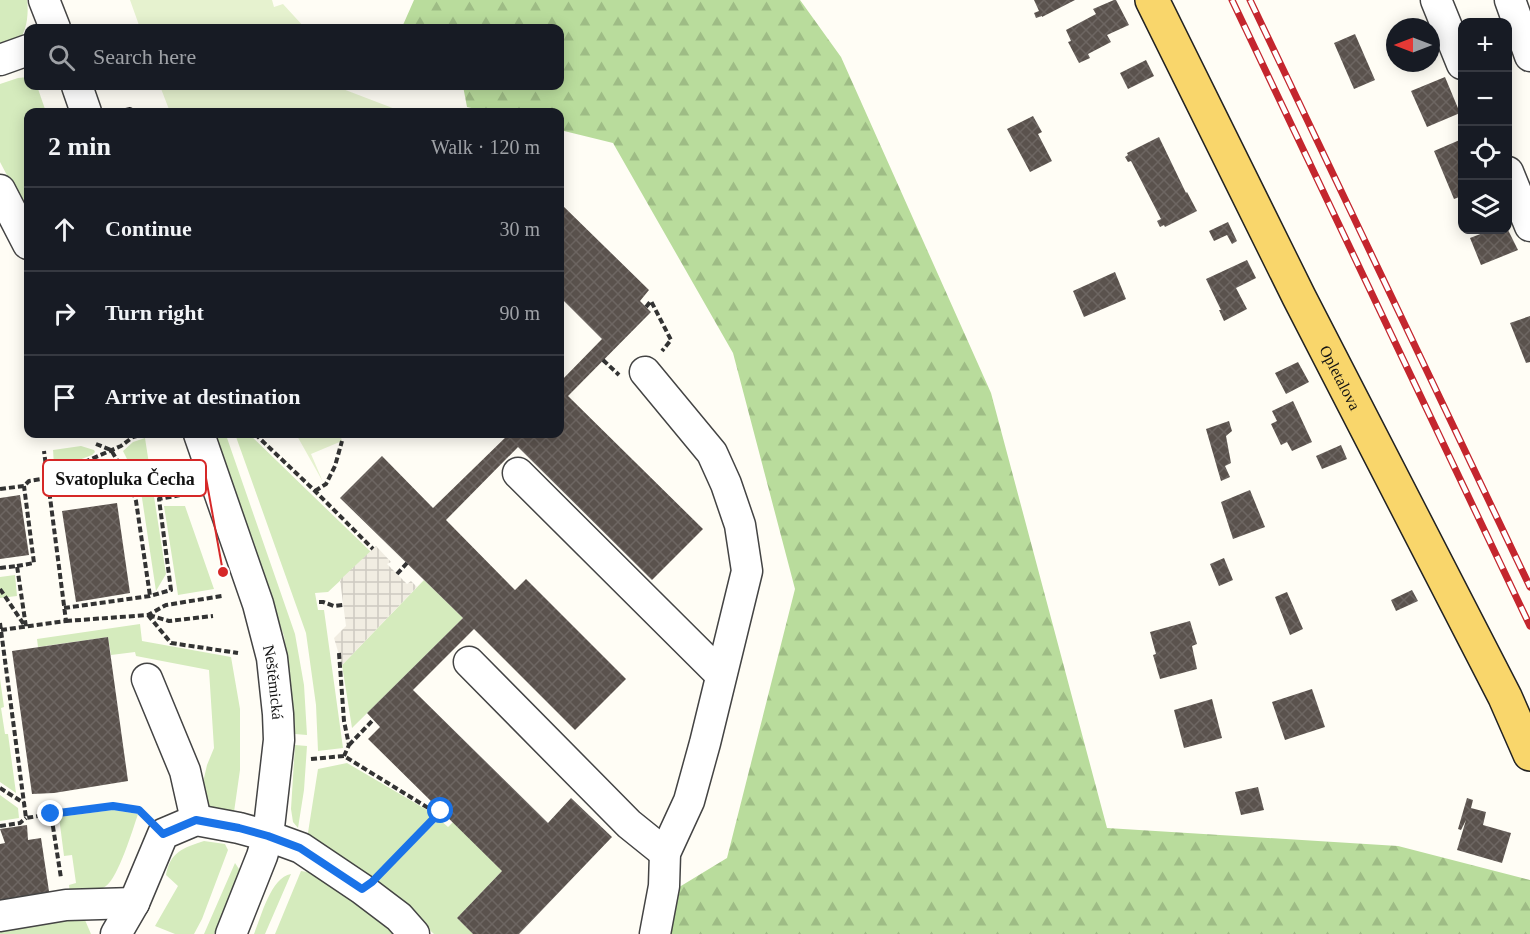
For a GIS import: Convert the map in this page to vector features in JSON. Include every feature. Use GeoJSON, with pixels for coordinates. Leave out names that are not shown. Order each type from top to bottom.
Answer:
{"type":"FeatureCollection","features":[{"type":"Feature","properties":{"kind":"main road","name":"Opletalova"},"geometry":{"type":"LineString","coordinates":[[1152,0],[1299,297],[1505,697],[1530,754]]}},
{"type":"Feature","properties":{"kind":"street"},"geometry":{"type":"LineString","coordinates":[[44,0],[53,24]]}},
{"type":"Feature","properties":{"kind":"street"},"geometry":{"type":"LineString","coordinates":[[1436,0],[1458,54]]}},
{"type":"Feature","properties":{"kind":"street"},"geometry":{"type":"LineString","coordinates":[[1510,0],[1530,56]]}},
{"type":"Feature","properties":{"kind":"street"},"geometry":{"type":"LineString","coordinates":[[0,60],[24,51]]}},
{"type":"Feature","properties":{"kind":"street"},"geometry":{"type":"LineString","coordinates":[[78,90],[84,108]]}},
{"type":"Feature","properties":{"kind":"street"},"geometry":{"type":"LineString","coordinates":[[1511,180],[1530,226]]}},
{"type":"Feature","properties":{"kind":"street"},"geometry":{"type":"LineString","coordinates":[[0,190],[24,236]]}},
{"type":"Feature","properties":{"kind":"street"},"geometry":{"type":"LineString","coordinates":[[645,372],[712,453],[726,484],[740,525],[747,571],[689,801],[665,853],[664,886],[655,934]]}},
{"type":"Feature","properties":{"kind":"street","name":"Neštěmická"},"geometry":{"type":"LineString","coordinates":[[200,438],[258,603],[272,658],[278,714],[279,740],[268,836],[231,934]]}},
{"type":"Feature","properties":{"kind":"street"},"geometry":{"type":"LineString","coordinates":[[518,473],[721,675]]}},
{"type":"Feature","properties":{"kind":"street"},"geometry":{"type":"LineString","coordinates":[[469,662],[629,824],[665,853]]}},
{"type":"Feature","properties":{"kind":"street"},"geometry":{"type":"LineString","coordinates":[[147,679],[185,771],[196,820]]}},
{"type":"Feature","properties":{"kind":"street"},"geometry":{"type":"LineString","coordinates":[[116,934],[134,903],[163,834],[196,820],[239,828],[300,848],[362,889],[399,917],[414,934]]}},
{"type":"Feature","properties":{"kind":"street"},"geometry":{"type":"LineString","coordinates":[[0,916],[66,905],[134,903]]}},
{"type":"Feature","properties":{"kind":"path"},"geometry":{"type":"LineString","coordinates":[[646,307],[651,301],[666,331]]}},
{"type":"Feature","properties":{"kind":"path"},"geometry":{"type":"LineString","coordinates":[[0,489],[24,486],[29,482],[48,478],[121,446],[132,438]]}},
{"type":"Feature","properties":{"kind":"path"},"geometry":{"type":"LineString","coordinates":[[259,438],[373,549]]}},
{"type":"Feature","properties":{"kind":"path"},"geometry":{"type":"LineString","coordinates":[[315,490],[326,484],[335,466],[342,441]]}},
{"type":"Feature","properties":{"kind":"path"},"geometry":{"type":"LineString","coordinates":[[96,444],[111,450],[129,480],[136,501],[150,596]]}},
{"type":"Feature","properties":{"kind":"path"},"geometry":{"type":"LineString","coordinates":[[44,451],[66,621]]}},
{"type":"Feature","properties":{"kind":"path"},"geometry":{"type":"LineString","coordinates":[[0,568],[34,563],[24,486]]}},
{"type":"Feature","properties":{"kind":"path"},"geometry":{"type":"LineString","coordinates":[[64,608],[150,596],[171,590],[159,499],[186,494]]}},
{"type":"Feature","properties":{"kind":"path"},"geometry":{"type":"LineString","coordinates":[[397,574],[406,563]]}},
{"type":"Feature","properties":{"kind":"path"},"geometry":{"type":"LineString","coordinates":[[17,566],[26,627]]}},
{"type":"Feature","properties":{"kind":"path"},"geometry":{"type":"LineString","coordinates":[[0,589],[26,627]]}},
{"type":"Feature","properties":{"kind":"path"},"geometry":{"type":"LineString","coordinates":[[148,615],[166,605],[222,596]]}},
{"type":"Feature","properties":{"kind":"path"},"geometry":{"type":"LineString","coordinates":[[319,602],[334,606],[343,605]]}},
{"type":"Feature","properties":{"kind":"path"},"geometry":{"type":"LineString","coordinates":[[1,630],[66,621],[148,615],[169,621],[213,616]]}},
{"type":"Feature","properties":{"kind":"path"},"geometry":{"type":"LineString","coordinates":[[148,615],[171,643],[238,653]]}},
{"type":"Feature","properties":{"kind":"path"},"geometry":{"type":"LineString","coordinates":[[0,623],[26,818]]}},
{"type":"Feature","properties":{"kind":"path"},"geometry":{"type":"LineString","coordinates":[[339,653],[349,745]]}},
{"type":"Feature","properties":{"kind":"path"},"geometry":{"type":"LineString","coordinates":[[344,756],[349,745],[373,720]]}},
{"type":"Feature","properties":{"kind":"path"},"geometry":{"type":"LineString","coordinates":[[311,759],[344,756],[440,812],[372,882],[362,889]]}},
{"type":"Feature","properties":{"kind":"path"},"geometry":{"type":"LineString","coordinates":[[0,788],[24,803]]}},
{"type":"Feature","properties":{"kind":"path"},"geometry":{"type":"LineString","coordinates":[[0,826],[20,823],[26,818],[113,806],[139,810],[163,834]]}},
{"type":"Feature","properties":{"kind":"path"},"geometry":{"type":"LineString","coordinates":[[51,814],[66,905]]}},
{"type":"Feature","properties":{"kind":"green space"},"geometry":{"type":"Polygon","coordinates":[[[0,0],[27,0],[28,11],[24,32],[19,40],[12,45],[0,48],[0,0]]]}},
{"type":"Feature","properties":{"kind":"green space"},"geometry":{"type":"Polygon","coordinates":[[[130,0],[272,0],[274,7],[283,4],[301,24],[139,24],[130,0]]]}},
{"type":"Feature","properties":{"kind":"green space"},"geometry":{"type":"Polygon","coordinates":[[[414,0],[800,0],[841,57],[991,393],[1107,828],[1398,846],[1530,880],[1530,934],[666,934],[676,889],[727,858],[795,589],[733,353],[613,143],[564,131],[564,108],[467,107],[464,90],[564,90],[564,24],[403,24],[414,0]]]}},
{"type":"Feature","properties":{"kind":"green space"},"geometry":{"type":"Polygon","coordinates":[[[24,77],[24,90],[38,90],[45,108],[24,108],[24,207],[0,162],[0,84],[24,77]]]}},
{"type":"Feature","properties":{"kind":"green space"},"geometry":{"type":"Polygon","coordinates":[[[162,90],[345,90],[393,108],[168,108],[162,90]]]}},
{"type":"Feature","properties":{"kind":"green space"},"geometry":{"type":"Polygon","coordinates":[[[145,438],[166,574],[156,591],[142,498],[134,473],[123,451],[133,442],[145,438]]]}},
{"type":"Feature","properties":{"kind":"green space"},"geometry":{"type":"Polygon","coordinates":[[[227,438],[295,634],[304,685],[307,735],[295,734],[284,636],[214,439],[227,438]]]}},
{"type":"Feature","properties":{"kind":"green space"},"geometry":{"type":"Polygon","coordinates":[[[236,438],[253,438],[371,552],[328,592],[315,593],[318,610],[324,610],[343,748],[318,751],[316,705],[306,633],[236,438]]]}},
{"type":"Feature","properties":{"kind":"green space"},"geometry":{"type":"Polygon","coordinates":[[[298,438],[341,438],[342,441],[311,454],[323,482],[298,438]]]}},
{"type":"Feature","properties":{"kind":"green space"},"geometry":{"type":"Polygon","coordinates":[[[81,446],[95,452],[61,467],[56,465],[53,450],[81,446]]]}},
{"type":"Feature","properties":{"kind":"green space"},"geometry":{"type":"Polygon","coordinates":[[[164,506],[185,506],[214,589],[178,595],[164,506]]]}},
{"type":"Feature","properties":{"kind":"green space"},"geometry":{"type":"Polygon","coordinates":[[[15,575],[17,596],[0,598],[0,577],[15,575]]]}},
{"type":"Feature","properties":{"kind":"green space"},"geometry":{"type":"Polygon","coordinates":[[[424,580],[463,618],[352,728],[342,665],[424,580]]]}},
{"type":"Feature","properties":{"kind":"green space"},"geometry":{"type":"Polygon","coordinates":[[[140,624],[142,641],[231,657],[240,709],[240,770],[234,812],[213,813],[204,803],[201,791],[214,748],[209,670],[136,656],[135,652],[111,655],[108,637],[38,647],[37,639],[140,624]]]}},
{"type":"Feature","properties":{"kind":"green space"},"geometry":{"type":"Polygon","coordinates":[[[0,679],[4,707],[1,708],[5,734],[8,734],[16,793],[0,782],[0,679]]]}},
{"type":"Feature","properties":{"kind":"green space"},"geometry":{"type":"Polygon","coordinates":[[[295,745],[307,746],[304,790],[298,828],[293,822],[291,809],[295,745]]]}},
{"type":"Feature","properties":{"kind":"green space"},"geometry":{"type":"Polygon","coordinates":[[[347,763],[434,814],[369,880],[307,839],[318,769],[347,763]]]}},
{"type":"Feature","properties":{"kind":"green space"},"geometry":{"type":"Polygon","coordinates":[[[0,795],[18,808],[19,818],[0,821],[0,795]]]}},
{"type":"Feature","properties":{"kind":"green space"},"geometry":{"type":"Polygon","coordinates":[[[113,810],[138,814],[125,853],[111,881],[106,886],[89,893],[70,894],[69,885],[76,883],[72,855],[64,856],[59,817],[113,810]]]}},
{"type":"Feature","properties":{"kind":"green space"},"geometry":{"type":"Polygon","coordinates":[[[439,819],[448,827],[453,822],[502,871],[457,918],[473,934],[434,934],[375,883],[439,819]]]}},
{"type":"Feature","properties":{"kind":"green space"},"geometry":{"type":"Polygon","coordinates":[[[204,841],[225,844],[228,850],[194,934],[175,934],[155,926],[178,886],[166,875],[171,861],[179,852],[204,841]]]}},
{"type":"Feature","properties":{"kind":"green space"},"geometry":{"type":"Polygon","coordinates":[[[235,863],[239,869],[240,880],[214,934],[204,934],[235,863]]]}},
{"type":"Feature","properties":{"kind":"green space"},"geometry":{"type":"Polygon","coordinates":[[[301,871],[314,873],[361,902],[398,934],[275,934],[301,871]]]}},
{"type":"Feature","properties":{"kind":"green space"},"geometry":{"type":"Polygon","coordinates":[[[291,874],[265,934],[254,934],[272,890],[278,882],[291,874]]]}},
{"type":"Feature","properties":{"kind":"green space"},"geometry":{"type":"Polygon","coordinates":[[[79,916],[85,920],[91,934],[0,934],[0,927],[79,916]]]}},
{"type":"Feature","properties":{"kind":"shaded area"},"geometry":{"type":"Polygon","coordinates":[[[376,546],[391,562],[387,564],[407,584],[411,581],[417,587],[342,665],[334,638],[346,626],[340,580],[376,546]]]}},
{"type":"Feature","properties":{"kind":"building"},"geometry":{"type":"Polygon","coordinates":[[[1034,0],[1075,0],[1036,18],[1034,13],[1039,11],[1034,0]]]}},
{"type":"Feature","properties":{"kind":"building"},"geometry":{"type":"Polygon","coordinates":[[[1114,0],[1129,25],[1107,35],[1111,42],[1088,54],[1090,58],[1079,63],[1068,42],[1071,41],[1066,30],[1096,14],[1093,9],[1114,0]]]}},
{"type":"Feature","properties":{"kind":"building"},"geometry":{"type":"Polygon","coordinates":[[[1355,34],[1375,80],[1354,89],[1334,43],[1355,34]]]}},
{"type":"Feature","properties":{"kind":"building"},"geometry":{"type":"Polygon","coordinates":[[[1146,60],[1154,76],[1128,89],[1120,73],[1146,60]]]}},
{"type":"Feature","properties":{"kind":"building"},"geometry":{"type":"Polygon","coordinates":[[[1445,77],[1458,108],[1458,114],[1427,127],[1411,91],[1445,77]]]}},
{"type":"Feature","properties":{"kind":"building"},"geometry":{"type":"Polygon","coordinates":[[[1033,116],[1042,132],[1038,134],[1052,161],[1030,172],[1007,129],[1033,116]]]}},
{"type":"Feature","properties":{"kind":"building"},"geometry":{"type":"Polygon","coordinates":[[[1159,137],[1197,211],[1165,227],[1164,225],[1160,227],[1157,221],[1161,219],[1131,161],[1128,162],[1125,157],[1127,153],[1159,137]]]}},
{"type":"Feature","properties":{"kind":"building"},"geometry":{"type":"Polygon","coordinates":[[[1458,141],[1458,198],[1454,199],[1434,151],[1458,141]]]}},
{"type":"Feature","properties":{"kind":"building"},"geometry":{"type":"Polygon","coordinates":[[[564,207],[649,290],[640,301],[651,312],[568,396],[703,529],[652,580],[518,447],[446,520],[515,590],[526,579],[626,679],[575,730],[474,629],[413,690],[548,823],[571,798],[612,837],[519,934],[473,934],[457,918],[502,871],[368,739],[380,727],[367,713],[463,618],[340,498],[382,456],[433,508],[505,438],[564,438],[564,378],[602,339],[564,301],[564,207]]]}},
{"type":"Feature","properties":{"kind":"building"},"geometry":{"type":"Polygon","coordinates":[[[1228,222],[1237,241],[1232,244],[1227,235],[1214,241],[1209,231],[1228,222]]]}},
{"type":"Feature","properties":{"kind":"building"},"geometry":{"type":"Polygon","coordinates":[[[1480,234],[1510,234],[1518,250],[1481,265],[1470,238],[1480,234]]]}},
{"type":"Feature","properties":{"kind":"building"},"geometry":{"type":"Polygon","coordinates":[[[1247,260],[1256,278],[1236,288],[1247,309],[1224,321],[1206,279],[1247,260]]]}},
{"type":"Feature","properties":{"kind":"building"},"geometry":{"type":"Polygon","coordinates":[[[1115,272],[1126,299],[1084,317],[1073,291],[1115,272]]]}},
{"type":"Feature","properties":{"kind":"building"},"geometry":{"type":"Polygon","coordinates":[[[1530,316],[1530,362],[1526,363],[1510,323],[1530,316]]]}},
{"type":"Feature","properties":{"kind":"building"},"geometry":{"type":"Polygon","coordinates":[[[1298,362],[1309,382],[1286,394],[1275,373],[1298,362]]]}},
{"type":"Feature","properties":{"kind":"building"},"geometry":{"type":"Polygon","coordinates":[[[1293,401],[1312,442],[1292,451],[1287,442],[1281,445],[1271,424],[1277,421],[1272,411],[1293,401]]]}},
{"type":"Feature","properties":{"kind":"building"},"geometry":{"type":"Polygon","coordinates":[[[1229,421],[1232,431],[1226,436],[1231,463],[1225,466],[1230,477],[1221,481],[1206,429],[1229,421]]]}},
{"type":"Feature","properties":{"kind":"building"},"geometry":{"type":"Polygon","coordinates":[[[1341,445],[1347,459],[1322,469],[1316,456],[1341,445]]]}},
{"type":"Feature","properties":{"kind":"building"},"geometry":{"type":"Polygon","coordinates":[[[1250,490],[1265,527],[1233,539],[1221,502],[1250,490]]]}},
{"type":"Feature","properties":{"kind":"building"},"geometry":{"type":"Polygon","coordinates":[[[20,495],[29,555],[0,559],[0,498],[20,495]]]}},
{"type":"Feature","properties":{"kind":"building"},"geometry":{"type":"Polygon","coordinates":[[[117,503],[130,593],[76,602],[62,511],[117,503]]]}},
{"type":"Feature","properties":{"kind":"building"},"geometry":{"type":"Polygon","coordinates":[[[1224,558],[1233,580],[1219,586],[1210,564],[1224,558]]]}},
{"type":"Feature","properties":{"kind":"building"},"geometry":{"type":"Polygon","coordinates":[[[1412,590],[1418,601],[1396,611],[1391,600],[1412,590]]]}},
{"type":"Feature","properties":{"kind":"building"},"geometry":{"type":"Polygon","coordinates":[[[1287,592],[1303,629],[1290,635],[1275,597],[1287,592]]]}},
{"type":"Feature","properties":{"kind":"building"},"geometry":{"type":"Polygon","coordinates":[[[1190,621],[1197,644],[1192,646],[1197,669],[1160,679],[1153,655],[1156,654],[1150,632],[1190,621]]]}},
{"type":"Feature","properties":{"kind":"building"},"geometry":{"type":"Polygon","coordinates":[[[108,637],[128,781],[54,793],[32,794],[12,651],[108,637]]]}},
{"type":"Feature","properties":{"kind":"building"},"geometry":{"type":"Polygon","coordinates":[[[1312,689],[1325,727],[1285,740],[1272,702],[1312,689]]]}},
{"type":"Feature","properties":{"kind":"building"},"geometry":{"type":"Polygon","coordinates":[[[1212,699],[1222,738],[1184,748],[1174,710],[1212,699]]]}},
{"type":"Feature","properties":{"kind":"building"},"geometry":{"type":"Polygon","coordinates":[[[1258,787],[1264,810],[1241,815],[1235,792],[1258,787]]]}},
{"type":"Feature","properties":{"kind":"building"},"geometry":{"type":"Polygon","coordinates":[[[1467,798],[1473,800],[1471,808],[1486,812],[1483,825],[1511,833],[1502,863],[1457,850],[1466,820],[1461,830],[1458,829],[1467,798]]]}},
{"type":"Feature","properties":{"kind":"building"},"geometry":{"type":"Polygon","coordinates":[[[27,825],[28,840],[41,838],[50,898],[0,906],[0,844],[5,843],[0,829],[27,825]]]}},
{"type":"Feature","properties":{"kind":"railway"},"geometry":{"type":"LineString","coordinates":[[1232,0],[1530,626]]}},
{"type":"Feature","properties":{"kind":"railway"},"geometry":{"type":"LineString","coordinates":[[1250,0],[1530,587]]}},
{"type":"Feature","properties":{"kind":"place","name":"Svatopluka Čecha"},"geometry":{"type":"Point","coordinates":[223,572]}},
{"type":"Feature","properties":{"kind":"route"},"geometry":{"type":"LineString","coordinates":[[51,814],[113,806],[139,810],[163,834],[196,820],[239,828],[300,848],[362,889],[372,882],[441,811]]}}]}
